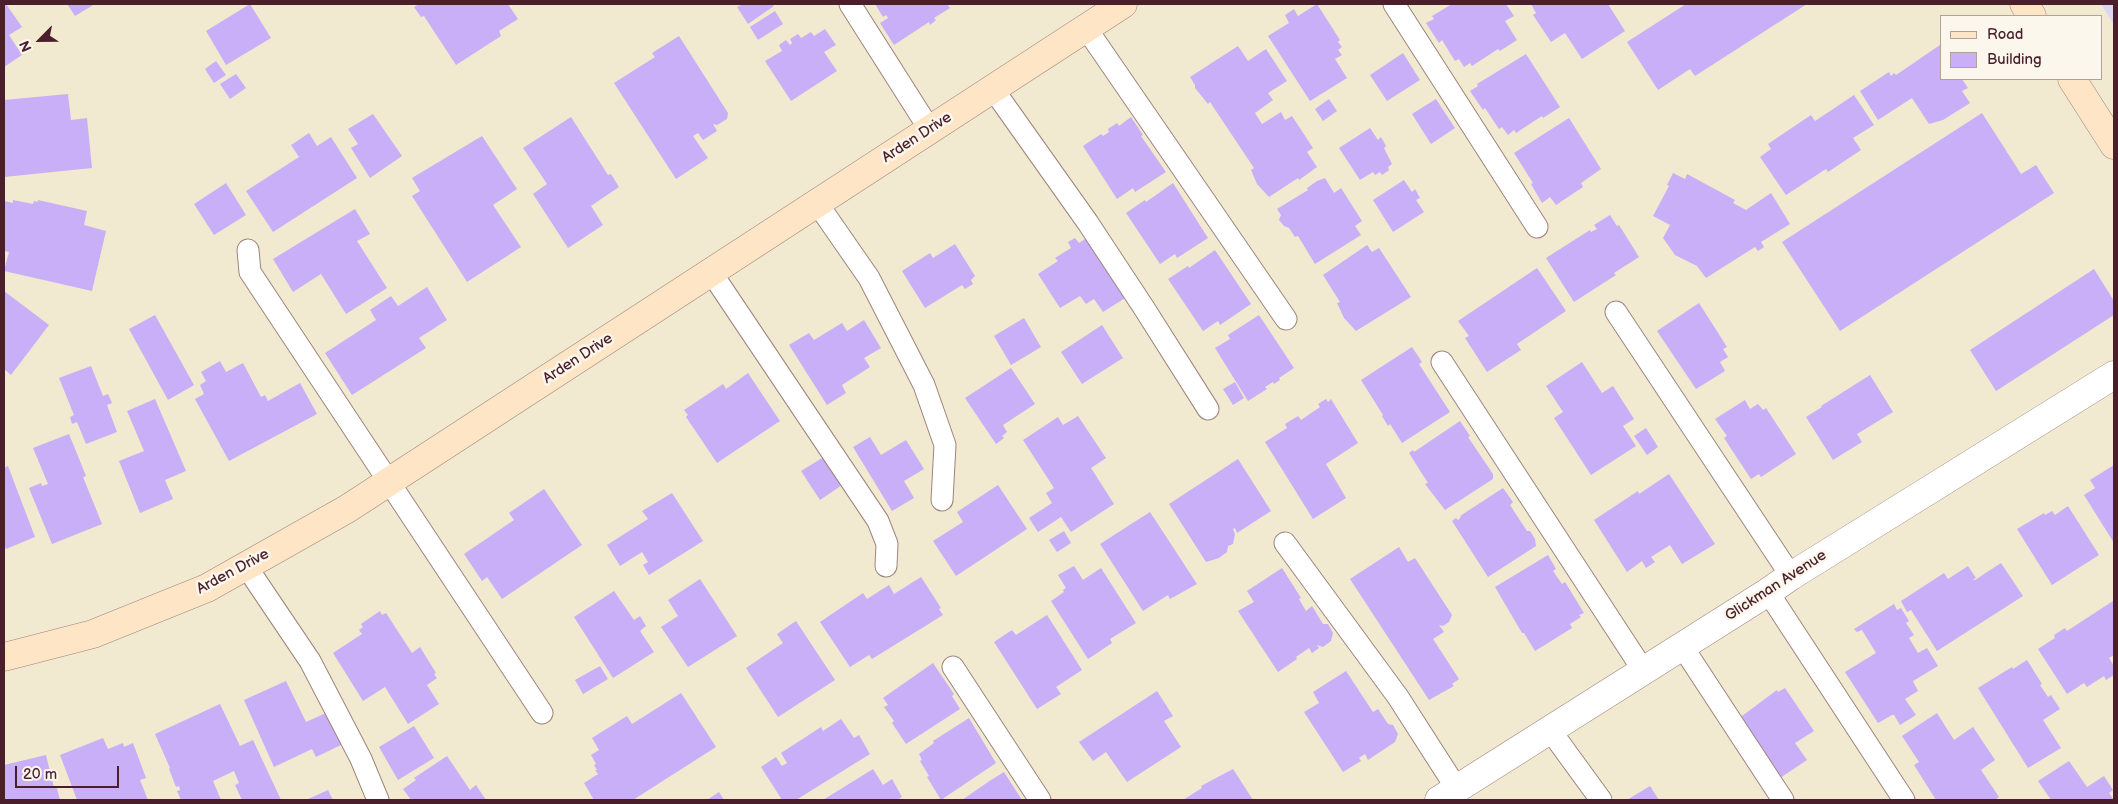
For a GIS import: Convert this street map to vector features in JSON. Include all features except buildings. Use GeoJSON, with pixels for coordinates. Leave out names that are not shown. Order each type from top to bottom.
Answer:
{"type":"FeatureCollection","features":[{"type":"Feature","properties":{"kind":"street"},"geometry":{"type":"LineString","coordinates":[[2024,4],[2031,15]]}},
{"type":"Feature","properties":{"kind":"street","name":"Arden Drive"},"geometry":{"type":"LineString","coordinates":[[4,657],[93,634],[207,588],[347,509],[993,89],[1116,6]]}},
{"type":"Feature","properties":{"kind":"street"},"geometry":{"type":"LineString","coordinates":[[2073,80],[2114,145]]}},
{"type":"Feature","properties":{"kind":"street","name":"Glickman Avenue"},"geometry":{"type":"LineString","coordinates":[[1448,794],[1791,576],[2114,375]]}},
{"type":"Feature","properties":{"kind":"lane"},"geometry":{"type":"LineString","coordinates":[[850,4],[930,130]]}},
{"type":"Feature","properties":{"kind":"lane"},"geometry":{"type":"LineString","coordinates":[[1394,4],[1537,227]]}},
{"type":"Feature","properties":{"kind":"lane"},"geometry":{"type":"LineString","coordinates":[[1086,28],[1286,319]]}},
{"type":"Feature","properties":{"kind":"lane"},"geometry":{"type":"LineString","coordinates":[[993,89],[1088,222],[1208,409]]}},
{"type":"Feature","properties":{"kind":"lane"},"geometry":{"type":"LineString","coordinates":[[817,203],[869,278],[924,385],[945,445],[942,500]]}},
{"type":"Feature","properties":{"kind":"lane"},"geometry":{"type":"LineString","coordinates":[[248,250],[250,272],[542,713]]}},
{"type":"Feature","properties":{"kind":"lane"},"geometry":{"type":"LineString","coordinates":[[710,272],[878,521],[887,544],[886,566]]}},
{"type":"Feature","properties":{"kind":"lane"},"geometry":{"type":"LineString","coordinates":[[1616,312],[1791,576]]}},
{"type":"Feature","properties":{"kind":"lane"},"geometry":{"type":"LineString","coordinates":[[1442,362],[1643,670]]}},
{"type":"Feature","properties":{"kind":"lane"},"geometry":{"type":"LineString","coordinates":[[1285,543],[1398,697],[1448,794]]}},
{"type":"Feature","properties":{"kind":"lane"},"geometry":{"type":"LineString","coordinates":[[246,566],[310,662],[361,759],[378,800]]}},
{"type":"Feature","properties":{"kind":"lane"},"geometry":{"type":"LineString","coordinates":[[1768,592],[1904,800]]}},
{"type":"Feature","properties":{"kind":"lane"},"geometry":{"type":"LineString","coordinates":[[1682,646],[1784,800]]}},
{"type":"Feature","properties":{"kind":"lane"},"geometry":{"type":"LineString","coordinates":[[953,667],[1040,800]]}},
{"type":"Feature","properties":{"kind":"lane"},"geometry":{"type":"LineString","coordinates":[[1550,730],[1601,800]]}},
{"type":"Feature","properties":{"kind":"shaded area"},"geometry":{"type":"Polygon","coordinates":[[[2101,4],[2114,4],[2114,25],[2101,4]]]}}]}
